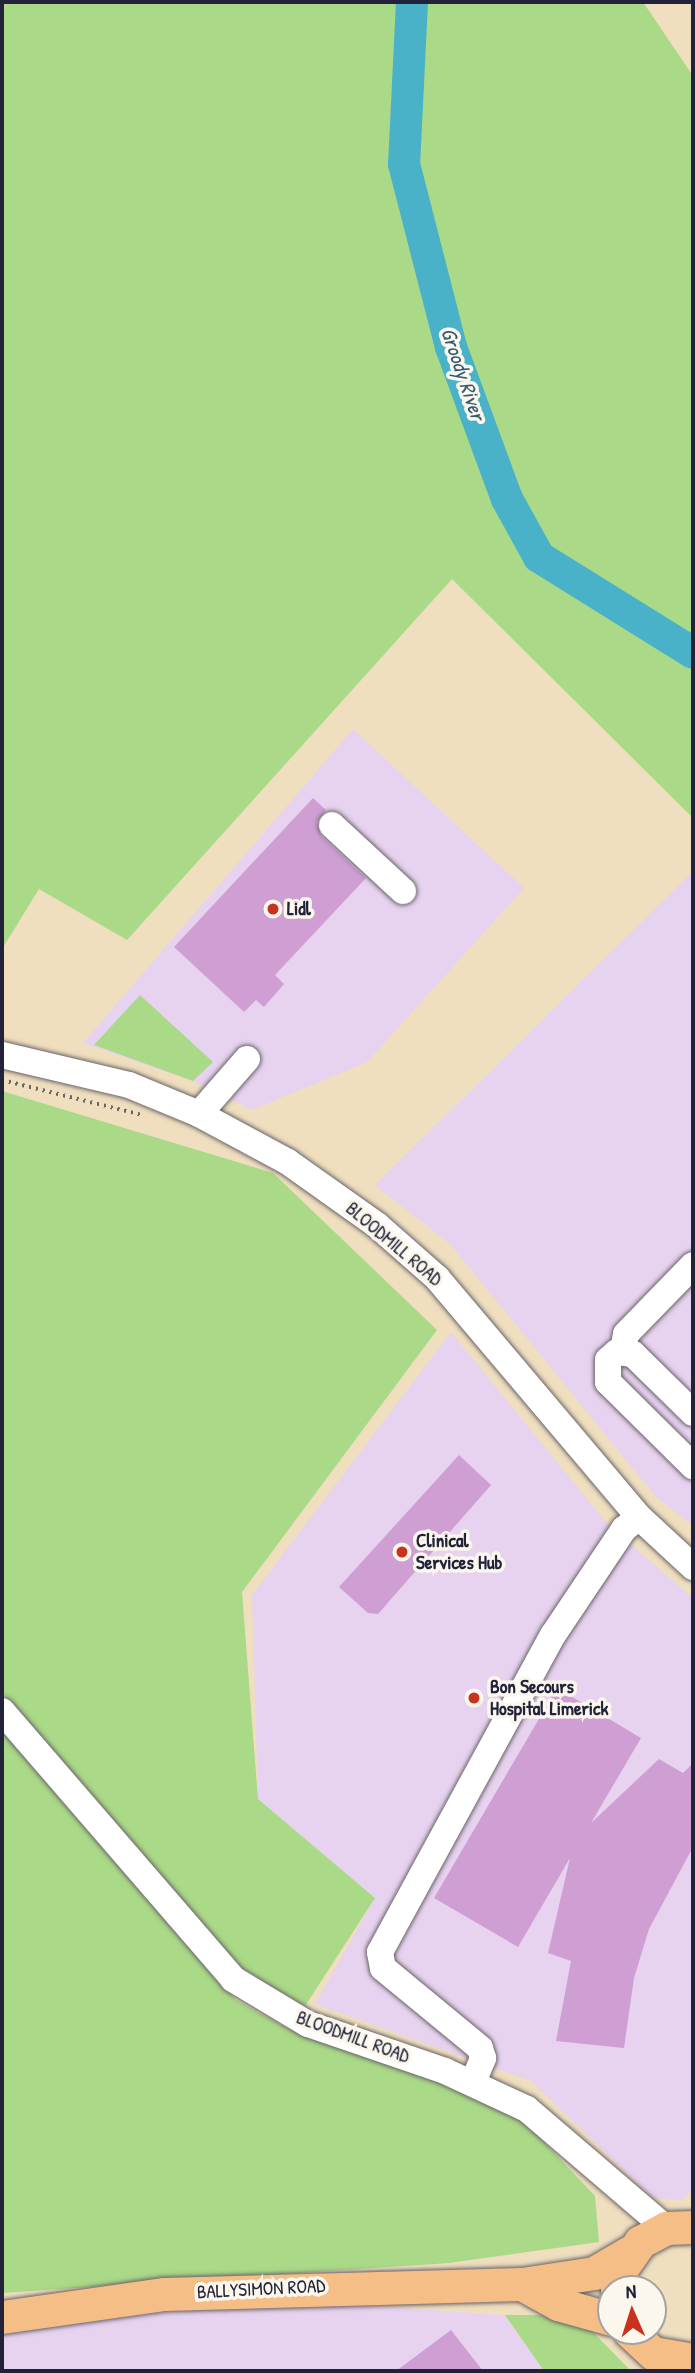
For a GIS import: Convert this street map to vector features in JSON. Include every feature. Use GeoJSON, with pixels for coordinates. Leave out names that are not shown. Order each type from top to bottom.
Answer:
{"type":"FeatureCollection","features":[{"type":"Feature","properties":{"kind":"main road","name":"BALLYSIMON ROAD"},"geometry":{"type":"LineString","coordinates":[[2,2317],[164,2294],[522,2284],[594,2273],[667,2232]]}},
{"type":"Feature","properties":{"kind":"main road"},"geometry":{"type":"LineString","coordinates":[[629,2275],[667,2232]]}},
{"type":"Feature","properties":{"kind":"main road"},"geometry":{"type":"LineString","coordinates":[[522,2284],[558,2304],[597,2315]]}},
{"type":"Feature","properties":{"kind":"main road"},"geometry":{"type":"LineString","coordinates":[[639,2345],[652,2362],[693,2360]]}},
{"type":"Feature","properties":{"kind":"street"},"geometry":{"type":"LineString","coordinates":[[332,825],[403,891]]}},
{"type":"Feature","properties":{"kind":"street","name":"BLOODMILL ROAD"},"geometry":{"type":"LineString","coordinates":[[2,1055],[129,1085],[199,1114],[288,1162],[378,1226],[437,1278],[639,1517],[691,1562]]}},
{"type":"Feature","properties":{"kind":"street"},"geometry":{"type":"LineString","coordinates":[[199,1114],[247,1059]]}},
{"type":"Feature","properties":{"kind":"street"},"geometry":{"type":"LineString","coordinates":[[693,1265],[626,1334],[623,1351],[608,1360],[608,1382],[693,1466]]}},
{"type":"Feature","properties":{"kind":"street"},"geometry":{"type":"LineString","coordinates":[[623,1351],[640,1358],[693,1413]]}},
{"type":"Feature","properties":{"kind":"street"},"geometry":{"type":"LineString","coordinates":[[472,2082],[483,2058],[480,2048],[392,1977],[380,1952],[553,1635],[624,1529],[639,1517]]}},
{"type":"Feature","properties":{"kind":"street","name":"BLOODMILL ROAD"},"geometry":{"type":"LineString","coordinates":[[2,1712],[233,1979],[308,2024],[472,2082],[555,2129],[667,2232]]}},
{"type":"Feature","properties":{"kind":"path"},"geometry":{"type":"LineString","coordinates":[[2,1080],[150,1117]]}},
{"type":"Feature","properties":{"kind":"shaded area"},"geometry":{"type":"Polygon","coordinates":[[[353,729],[524,888],[367,1062],[252,1110],[193,1081],[83,1043],[353,729]]]}},
{"type":"Feature","properties":{"kind":"shaded area"},"geometry":{"type":"Polygon","coordinates":[[[693,871],[693,1525],[657,1498],[451,1245],[375,1185],[693,871]]]}},
{"type":"Feature","properties":{"kind":"shaded area","name":"Bon Secours Hospital Limerick"},"geometry":{"type":"Polygon","coordinates":[[[451,1332],[609,1526],[693,1598],[693,2190],[681,2200],[653,2198],[531,2081],[315,2004],[375,1898],[258,1799],[252,1595],[451,1332]]]}},
{"type":"Feature","properties":{"kind":"shaded area"},"geometry":{"type":"Polygon","coordinates":[[[262,2299],[505,2315],[544,2371],[2,2371],[2,2328],[262,2299]]]}},
{"type":"Feature","properties":{"kind":"green space"},"geometry":{"type":"Polygon","coordinates":[[[2,2],[643,2],[693,76],[693,818],[452,579],[127,940],[39,889],[2,949],[2,2]]]}},
{"type":"Feature","properties":{"kind":"green space"},"geometry":{"type":"Polygon","coordinates":[[[140,995],[213,1062],[193,1081],[94,1045],[140,995]]]}},
{"type":"Feature","properties":{"kind":"green space"},"geometry":{"type":"Polygon","coordinates":[[[2,1091],[273,1173],[437,1330],[242,1592],[258,1799],[375,1898],[305,2006],[247,1973],[201,1932],[2,1692],[2,1091]]]}},
{"type":"Feature","properties":{"kind":"green space"},"geometry":{"type":"Polygon","coordinates":[[[2,1726],[236,2000],[285,2027],[449,2082],[526,2123],[595,2196],[599,2242],[449,2263],[2,2293],[2,1726]]]}},
{"type":"Feature","properties":{"kind":"green space"},"geometry":{"type":"Polygon","coordinates":[[[505,2315],[540,2315],[589,2328],[597,2336],[597,2345],[606,2345],[631,2371],[544,2371],[505,2315]]]}},
{"type":"Feature","properties":{"kind":"building","name":"Lidl"},"geometry":{"type":"Polygon","coordinates":[[[313,798],[326,810],[317,822],[321,836],[366,878],[275,975],[284,984],[264,1007],[256,1000],[244,1012],[174,947],[313,798]]]}},
{"type":"Feature","properties":{"kind":"building","name":"Clinical Services Hub"},"geometry":{"type":"Polygon","coordinates":[[[459,1455],[491,1485],[378,1614],[368,1613],[339,1587],[459,1455]]]}},
{"type":"Feature","properties":{"kind":"building"},"geometry":{"type":"Polygon","coordinates":[[[557,1688],[641,1738],[591,1823],[659,1759],[683,1773],[693,1763],[693,1847],[649,1929],[634,1978],[624,2048],[556,2041],[571,1961],[548,1953],[570,1858],[518,1947],[434,1898],[557,1688]]]}},
{"type":"Feature","properties":{"kind":"building"},"geometry":{"type":"Polygon","coordinates":[[[451,2330],[483,2371],[396,2371],[451,2330]]]}},
{"type":"Feature","properties":{"kind":"waterway","name":"Groody River"},"geometry":{"type":"LineString","coordinates":[[412,2],[404,164],[451,347],[507,499],[539,557],[693,653]]}},
{"type":"Feature","properties":{"kind":"place","name":"Lidl"},"geometry":{"type":"Point","coordinates":[273,909]}},
{"type":"Feature","properties":{"kind":"place","name":"Clinical Services Hub"},"geometry":{"type":"Point","coordinates":[402,1552]}},
{"type":"Feature","properties":{"kind":"place","name":"Bon Secours Hospital Limerick"},"geometry":{"type":"Point","coordinates":[474,1698]}}]}
